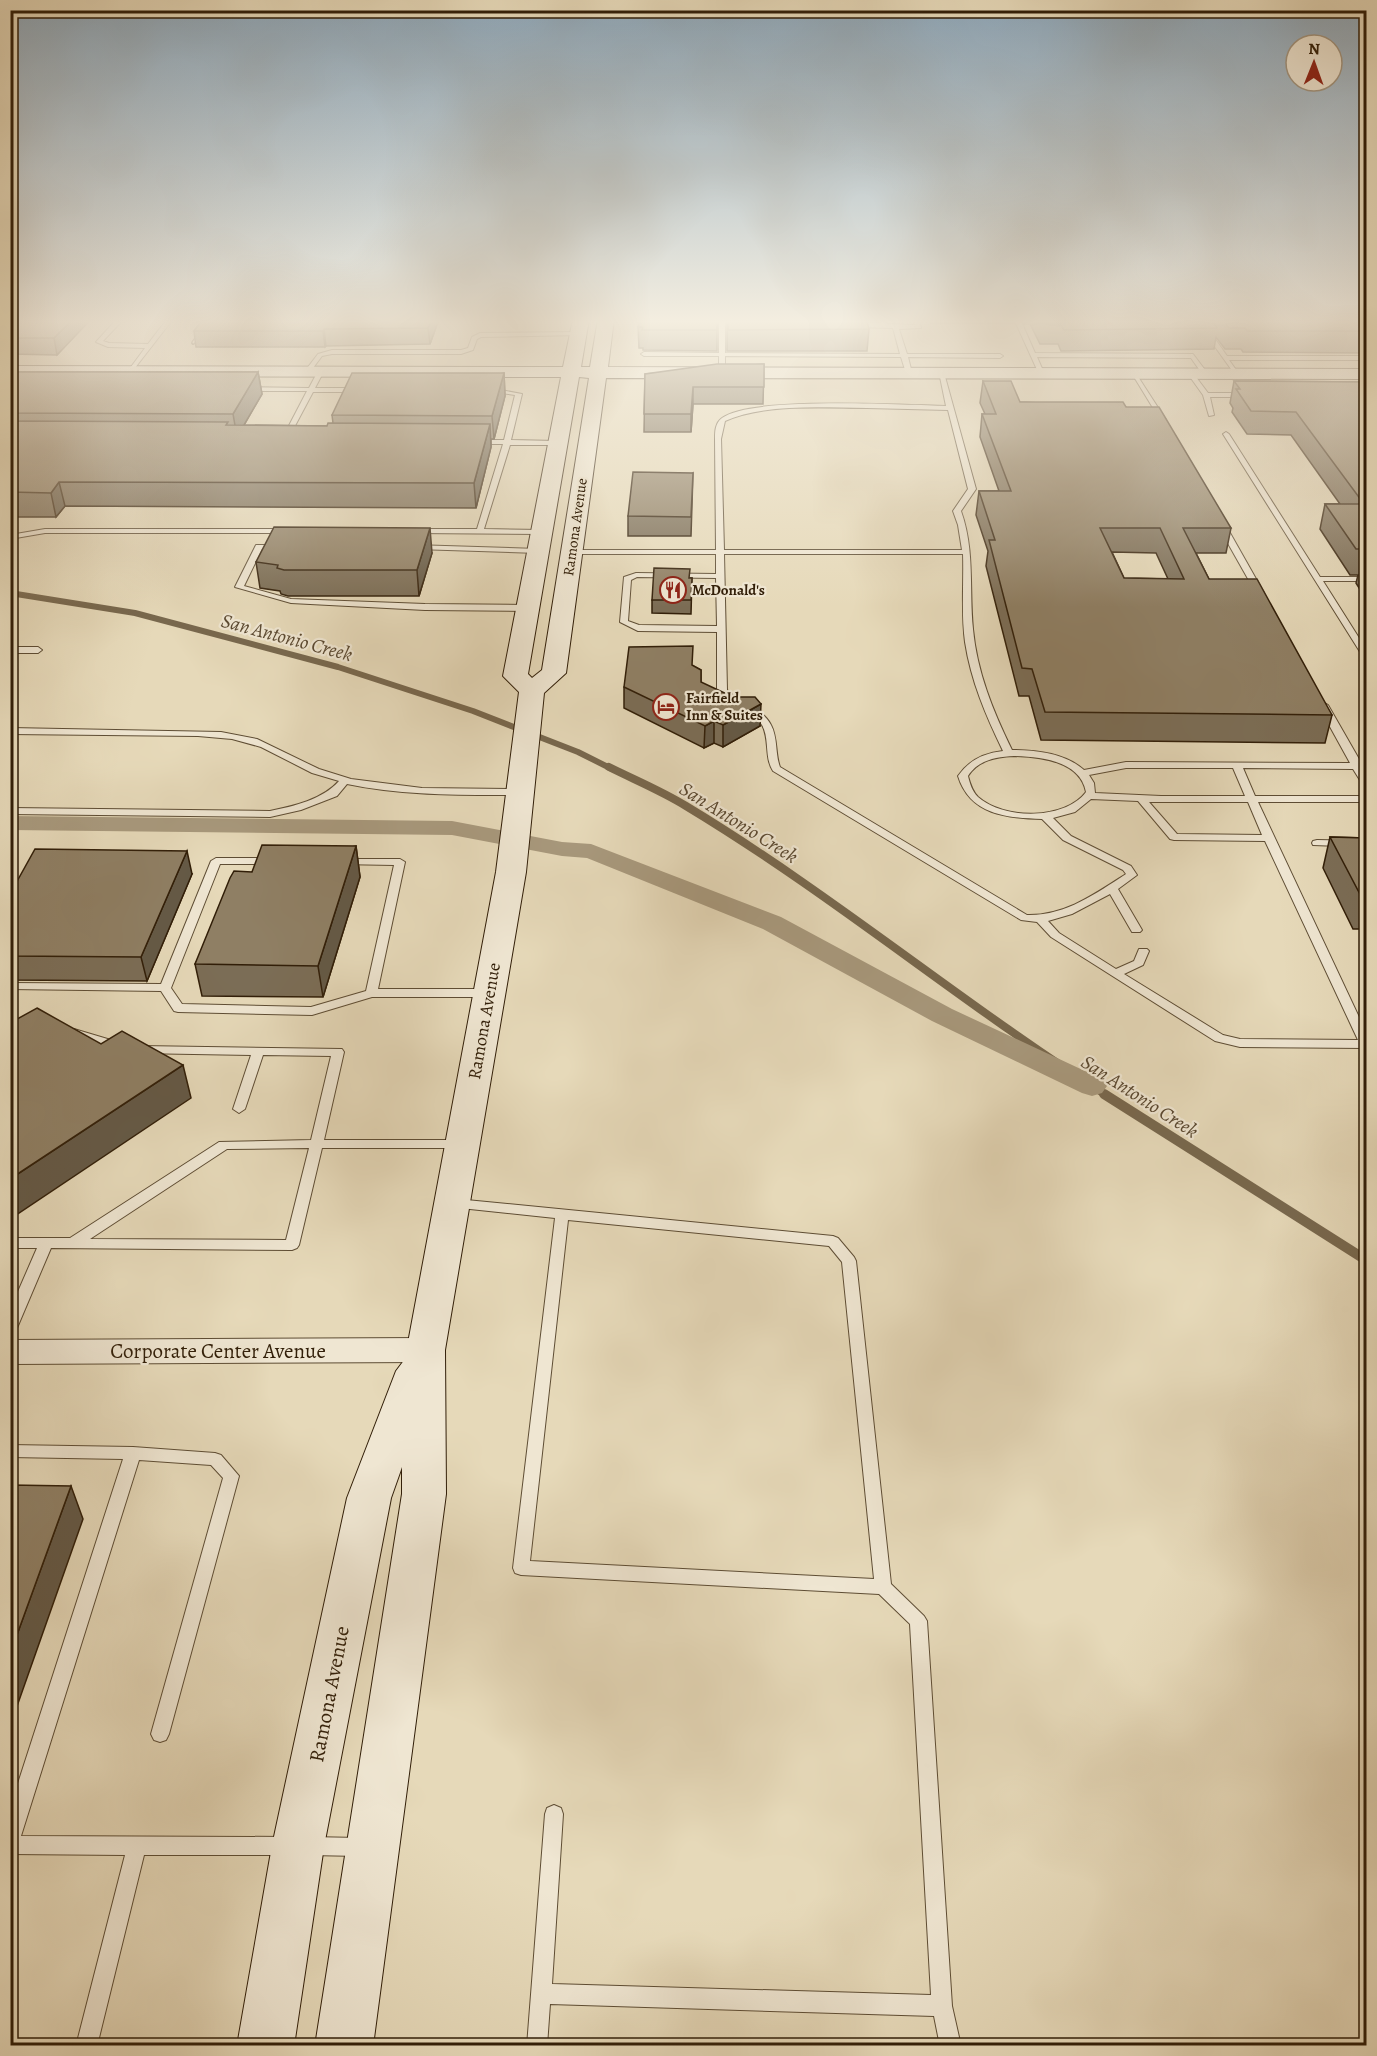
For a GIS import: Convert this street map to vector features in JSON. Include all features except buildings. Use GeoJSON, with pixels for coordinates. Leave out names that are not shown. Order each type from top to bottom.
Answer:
{"type":"FeatureCollection","features":[{"type":"Feature","properties":{"kind":"main road","name":"Ramona Avenue"},"geometry":{"type":"LineString","coordinates":[[532,690],[515,676],[563,415]]}},
{"type":"Feature","properties":{"kind":"main road","name":"Ramona Avenue"},"geometry":{"type":"LineString","coordinates":[[344,2046],[424,1494],[425,1350],[511,872],[532,690],[554,673],[592,415]]}},
{"type":"Feature","properties":{"kind":"main road"},"geometry":{"type":"LineString","coordinates":[[539,542],[572,552]]}},
{"type":"Feature","properties":{"kind":"main road","name":"Ramona Avenue"},"geometry":{"type":"LineString","coordinates":[[265,2046],[298,1846],[369,1498],[425,1350]]}},
{"type":"Feature","properties":{"kind":"street","name":"Corporate Center Avenue"},"geometry":{"type":"LineString","coordinates":[[10,1352],[425,1350]]}},
{"type":"Feature","properties":{"kind":"lane"},"geometry":{"type":"LineString","coordinates":[[284,442],[298,415]]}},
{"type":"Feature","properties":{"kind":"lane"},"geometry":{"type":"LineString","coordinates":[[480,531],[514,415]]}},
{"type":"Feature","properties":{"kind":"lane"},"geometry":{"type":"LineString","coordinates":[[735,415],[723,419],[719,426],[722,690],[728,698],[759,715],[767,725],[770,760],[776,769],[1025,918],[1041,920],[1059,916],[1132,875],[1127,868],[1067,838],[1045,816]]}},
{"type":"Feature","properties":{"kind":"lane"},"geometry":{"type":"LineString","coordinates":[[952,415],[972,489],[957,511],[969,565],[968,625],[971,651],[990,716],[1009,753]]}},
{"type":"Feature","properties":{"kind":"lane"},"geometry":{"type":"LineString","coordinates":[[1159,415],[1169,431]]}},
{"type":"Feature","properties":{"kind":"lane"},"geometry":{"type":"LineString","coordinates":[[1226,434],[1366,655]]}},
{"type":"Feature","properties":{"kind":"lane"},"geometry":{"type":"LineString","coordinates":[[272,442],[296,442]]}},
{"type":"Feature","properties":{"kind":"lane"},"geometry":{"type":"LineString","coordinates":[[472,442],[557,443]]}},
{"type":"Feature","properties":{"kind":"lane"},"geometry":{"type":"LineString","coordinates":[[1215,512],[1266,604]]}},
{"type":"Feature","properties":{"kind":"lane"},"geometry":{"type":"LineString","coordinates":[[10,537],[45,531],[297,531]]}},
{"type":"Feature","properties":{"kind":"lane"},"geometry":{"type":"LineString","coordinates":[[405,531],[480,531],[539,542]]}},
{"type":"Feature","properties":{"kind":"lane"},"geometry":{"type":"LineString","coordinates":[[404,547],[539,542]]}},
{"type":"Feature","properties":{"kind":"lane"},"geometry":{"type":"LineString","coordinates":[[293,548],[259,548],[239,587],[291,601],[425,607],[528,608]]}},
{"type":"Feature","properties":{"kind":"lane"},"geometry":{"type":"LineString","coordinates":[[572,552],[966,552]]}},
{"type":"Feature","properties":{"kind":"lane"},"geometry":{"type":"LineString","coordinates":[[721,576],[636,575],[627,579],[624,622],[638,628],[722,629]]}},
{"type":"Feature","properties":{"kind":"lane"},"geometry":{"type":"LineString","coordinates":[[1318,579],[1366,579]]}},
{"type":"Feature","properties":{"kind":"lane"},"geometry":{"type":"LineString","coordinates":[[10,650],[38,650]]}},
{"type":"Feature","properties":{"kind":"lane"},"geometry":{"type":"LineString","coordinates":[[1318,695],[1366,783]]}},
{"type":"Feature","properties":{"kind":"lane"},"geometry":{"type":"LineString","coordinates":[[10,731],[195,734],[244,738],[276,750],[299,765],[374,786],[423,790],[522,786]]}},
{"type":"Feature","properties":{"kind":"lane"},"geometry":{"type":"LineString","coordinates":[[1009,753],[1033,753],[1056,759],[1076,768],[1081,773],[1088,779],[1091,792],[1084,803],[1068,812],[1045,816],[1020,816],[995,810],[976,800],[965,788],[963,776],[971,765],[987,757],[1009,753]]}},
{"type":"Feature","properties":{"kind":"lane"},"geometry":{"type":"LineString","coordinates":[[1081,773],[1126,765],[1358,766]]}},
{"type":"Feature","properties":{"kind":"lane"},"geometry":{"type":"LineString","coordinates":[[1041,920],[1055,935],[1219,1038],[1240,1042],[1366,1044],[1237,766]]}},
{"type":"Feature","properties":{"kind":"lane"},"geometry":{"type":"LineString","coordinates":[[10,811],[270,814],[297,808],[333,794],[346,780]]}},
{"type":"Feature","properties":{"kind":"lane"},"geometry":{"type":"LineString","coordinates":[[1088,796],[1366,799]]}},
{"type":"Feature","properties":{"kind":"lane"},"geometry":{"type":"LineString","coordinates":[[1141,798],[1174,837],[1269,838]]}},
{"type":"Feature","properties":{"kind":"lane"},"geometry":{"type":"LineString","coordinates":[[1317,843],[1366,844]]}},
{"type":"Feature","properties":{"kind":"lane"},"geometry":{"type":"LineString","coordinates":[[165,988],[216,861],[285,861]]}},
{"type":"Feature","properties":{"kind":"lane"},"geometry":{"type":"LineString","coordinates":[[331,862],[400,862],[371,993]]}},
{"type":"Feature","properties":{"kind":"lane"},"geometry":{"type":"LineString","coordinates":[[1112,888],[1136,930]]}},
{"type":"Feature","properties":{"kind":"lane"},"geometry":{"type":"LineString","coordinates":[[1116,973],[1139,963],[1143,951]]}},
{"type":"Feature","properties":{"kind":"lane"},"geometry":{"type":"LineString","coordinates":[[10,986],[165,988]]}},
{"type":"Feature","properties":{"kind":"lane"},"geometry":{"type":"LineString","coordinates":[[165,988],[178,1008],[312,1011],[371,993],[489,993]]}},
{"type":"Feature","properties":{"kind":"lane"},"geometry":{"type":"LineString","coordinates":[[10,1243],[292,1245],[338,1052],[132,1050],[64,1030]]}},
{"type":"Feature","properties":{"kind":"lane"},"geometry":{"type":"LineString","coordinates":[[239,1109],[258,1051]]}},
{"type":"Feature","properties":{"kind":"lane"},"geometry":{"type":"LineString","coordinates":[[72,1244],[224,1145],[462,1144]]}},
{"type":"Feature","properties":{"kind":"lane"},"geometry":{"type":"LineString","coordinates":[[452,1203],[833,1240],[849,1261],[883,1587],[918,1621],[942,2006],[951,2046]]}},
{"type":"Feature","properties":{"kind":"lane"},"geometry":{"type":"LineString","coordinates":[[562,1214],[521,1568],[883,1587]]}},
{"type":"Feature","properties":{"kind":"lane"},"geometry":{"type":"LineString","coordinates":[[10,1328],[46,1243]]}},
{"type":"Feature","properties":{"kind":"lane"},"geometry":{"type":"LineString","coordinates":[[10,1451],[133,1453],[215,1459],[231,1476],[160,1734]]}},
{"type":"Feature","properties":{"kind":"lane"},"geometry":{"type":"LineString","coordinates":[[10,1839],[133,1453]]}},
{"type":"Feature","properties":{"kind":"lane"},"geometry":{"type":"LineString","coordinates":[[537,2046],[554,1814]]}},
{"type":"Feature","properties":{"kind":"lane"},"geometry":{"type":"LineString","coordinates":[[10,1845],[372,1847]]}},
{"type":"Feature","properties":{"kind":"lane"},"geometry":{"type":"LineString","coordinates":[[86,2046],[137,1846]]}},
{"type":"Feature","properties":{"kind":"lane"},"geometry":{"type":"LineString","coordinates":[[540,1994],[942,2006]]}},
{"type":"Feature","properties":{"kind":"waterway","name":"San Antonio Creek"},"geometry":{"type":"LineString","coordinates":[[10,593],[135,613],[338,667],[473,711],[578,752],[612,769]]}},
{"type":"Feature","properties":{"kind":"waterway","name":"San Antonio Creek"},"geometry":{"type":"LineString","coordinates":[[609,767],[658,790],[740,840],[1106,1095]]}},
{"type":"Feature","properties":{"kind":"waterway"},"geometry":{"type":"LineString","coordinates":[[10,823],[452,828],[562,849],[591,851],[772,923],[942,1015],[1092,1086]]}},
{"type":"Feature","properties":{"kind":"waterway","name":"San Antonio Creek"},"geometry":{"type":"LineString","coordinates":[[1104,1094],[1366,1260]]}},
{"type":"Feature","properties":{"kind":"place","name":"McDonald's"},"geometry":{"type":"Point","coordinates":[673,590]}},
{"type":"Feature","properties":{"kind":"place","name":"Fairfield Inn & Suites"},"geometry":{"type":"Point","coordinates":[666,707]}}]}
